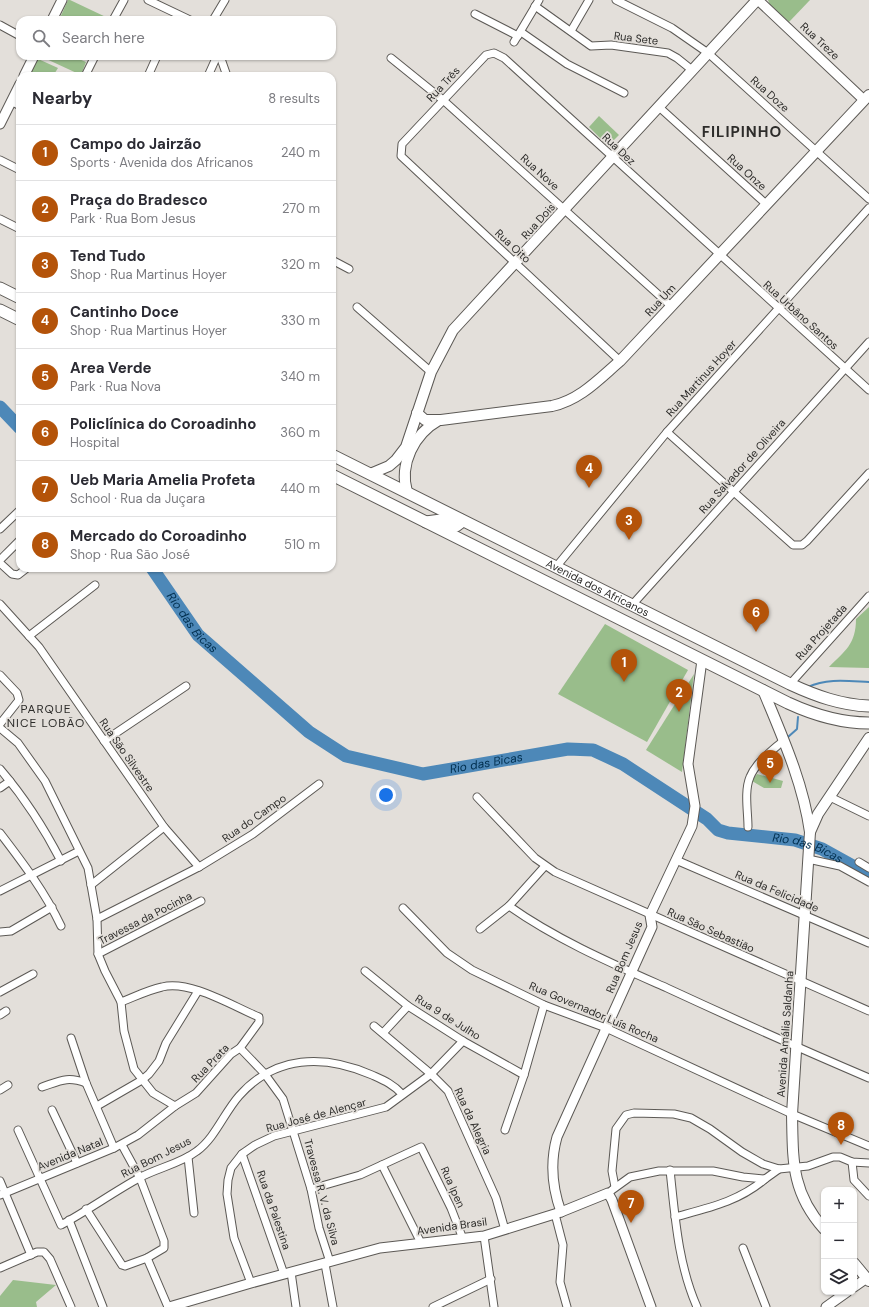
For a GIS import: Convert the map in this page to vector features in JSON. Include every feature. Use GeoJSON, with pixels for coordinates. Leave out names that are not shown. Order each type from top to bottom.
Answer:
{"type":"FeatureCollection","features":[{"type":"Feature","properties":{"kind":"main road","name":"Rua Dois"},"geometry":{"type":"LineString","coordinates":[[370,474],[389,466],[402,454],[411,434],[431,372],[453,330],[758,0]]}},
{"type":"Feature","properties":{"kind":"main road","name":"Rua Um"},"geometry":{"type":"LineString","coordinates":[[418,413],[425,420],[441,420],[562,404],[581,395],[620,360],[867,97]]}},
{"type":"Feature","properties":{"kind":"main road"},"geometry":{"type":"LineString","coordinates":[[0,288],[16,296]]}},
{"type":"Feature","properties":{"kind":"main road"},"geometry":{"type":"LineString","coordinates":[[0,310],[16,318]]}},
{"type":"Feature","properties":{"kind":"main road"},"geometry":{"type":"LineString","coordinates":[[406,492],[404,469],[412,448],[425,430],[441,420]]}},
{"type":"Feature","properties":{"kind":"main road","name":"Avenida dos Africanos"},"geometry":{"type":"LineString","coordinates":[[336,457],[790,684],[824,698],[856,706],[869,706]]}},
{"type":"Feature","properties":{"kind":"main road","name":"Avenida dos Africanos"},"geometry":{"type":"LineString","coordinates":[[336,477],[788,703],[823,717],[839,721],[869,724]]}},
{"type":"Feature","properties":{"kind":"main road"},"geometry":{"type":"LineString","coordinates":[[426,522],[441,520],[456,526],[461,520]]}},
{"type":"Feature","properties":{"kind":"main road"},"geometry":{"type":"LineString","coordinates":[[639,629],[660,632],[674,638],[680,637],[682,631]]}},
{"type":"Feature","properties":{"kind":"main road"},"geometry":{"type":"LineString","coordinates":[[702,660],[705,654],[712,653],[749,671],[766,672]]}},
{"type":"Feature","properties":{"kind":"main road","name":"Avenida Amália Saldanha"},"geometry":{"type":"LineString","coordinates":[[763,690],[795,770],[807,814],[809,834],[808,856],[792,1114],[794,1168],[801,1195],[821,1225]]}},
{"type":"Feature","properties":{"kind":"main road","name":"Avenida Amália Saldanha"},"geometry":{"type":"LineString","coordinates":[[809,834],[818,814],[869,738]]}},
{"type":"Feature","properties":{"kind":"main road"},"geometry":{"type":"LineString","coordinates":[[807,814],[812,816],[818,814]]}},
{"type":"Feature","properties":{"kind":"main road"},"geometry":{"type":"LineString","coordinates":[[857,1266],[868,1279]]}},
{"type":"Feature","properties":{"kind":"street"},"geometry":{"type":"LineString","coordinates":[[54,16],[62,0]]}},
{"type":"Feature","properties":{"kind":"street"},"geometry":{"type":"LineString","coordinates":[[116,16],[124,0]]}},
{"type":"Feature","properties":{"kind":"street"},"geometry":{"type":"LineString","coordinates":[[148,0],[174,16]]}},
{"type":"Feature","properties":{"kind":"street"},"geometry":{"type":"LineString","coordinates":[[215,16],[225,0]]}},
{"type":"Feature","properties":{"kind":"street"},"geometry":{"type":"LineString","coordinates":[[571,31],[589,0]]}},
{"type":"Feature","properties":{"kind":"street"},"geometry":{"type":"LineString","coordinates":[[616,0],[672,28],[708,53]]}},
{"type":"Feature","properties":{"kind":"street","name":"Rua Treze"},"geometry":{"type":"LineString","coordinates":[[758,0],[867,97]]}},
{"type":"Feature","properties":{"kind":"street"},"geometry":{"type":"LineString","coordinates":[[514,42],[537,3]]}},
{"type":"Feature","properties":{"kind":"street","name":"Rua Sete"},"geometry":{"type":"LineString","coordinates":[[537,3],[591,46],[611,45],[668,53],[692,70]]}},
{"type":"Feature","properties":{"kind":"street"},"geometry":{"type":"LineString","coordinates":[[475,14],[520,34],[567,64],[624,93]]}},
{"type":"Feature","properties":{"kind":"street"},"geometry":{"type":"LineString","coordinates":[[0,25],[16,34]]}},
{"type":"Feature","properties":{"kind":"street","name":"Rua Três"},"geometry":{"type":"LineString","coordinates":[[402,144],[486,54],[494,53],[504,58]]}},
{"type":"Feature","properties":{"kind":"street","name":"Rua Doze"},"geometry":{"type":"LineString","coordinates":[[708,53],[869,199]]}},
{"type":"Feature","properties":{"kind":"street","name":"Rua Nove"},"geometry":{"type":"LineString","coordinates":[[391,58],[444,100],[671,306]]}},
{"type":"Feature","properties":{"kind":"street","name":"Rua Dez"},"geometry":{"type":"LineString","coordinates":[[504,58],[719,255]]}},
{"type":"Feature","properties":{"kind":"street"},"geometry":{"type":"LineString","coordinates":[[26,72],[32,60]]}},
{"type":"Feature","properties":{"kind":"street"},"geometry":{"type":"LineString","coordinates":[[87,72],[93,60]]}},
{"type":"Feature","properties":{"kind":"street"},"geometry":{"type":"LineString","coordinates":[[150,72],[156,60]]}},
{"type":"Feature","properties":{"kind":"street"},"geometry":{"type":"LineString","coordinates":[[210,72],[217,60]]}},
{"type":"Feature","properties":{"kind":"street"},"geometry":{"type":"LineString","coordinates":[[221,60],[225,72]]}},
{"type":"Feature","properties":{"kind":"street"},"geometry":{"type":"LineString","coordinates":[[0,124],[16,92]]}},
{"type":"Feature","properties":{"kind":"street"},"geometry":{"type":"LineString","coordinates":[[11,102],[16,104]]}},
{"type":"Feature","properties":{"kind":"street","name":"Rua Onze"},"geometry":{"type":"LineString","coordinates":[[659,107],[766,204]]}},
{"type":"Feature","properties":{"kind":"street","name":"Rua Oito"},"geometry":{"type":"LineString","coordinates":[[402,144],[400,152],[402,159],[620,360]]}},
{"type":"Feature","properties":{"kind":"street"},"geometry":{"type":"LineString","coordinates":[[0,160],[16,168]]}},
{"type":"Feature","properties":{"kind":"street","name":"Rua Martinus Hoyer"},"geometry":{"type":"LineString","coordinates":[[556,567],[667,432],[869,208]]}},
{"type":"Feature","properties":{"kind":"street"},"geometry":{"type":"LineString","coordinates":[[0,220],[16,227]]}},
{"type":"Feature","properties":{"kind":"street","name":"Rua Urbâno Santos"},"geometry":{"type":"LineString","coordinates":[[719,255],[869,390]]}},
{"type":"Feature","properties":{"kind":"street"},"geometry":{"type":"LineString","coordinates":[[336,262],[349,269]]}},
{"type":"Feature","properties":{"kind":"street"},"geometry":{"type":"LineString","coordinates":[[358,307],[431,372]]}},
{"type":"Feature","properties":{"kind":"street","name":"Rua Salvador de Oliveira"},"geometry":{"type":"LineString","coordinates":[[632,606],[869,342]]}},
{"type":"Feature","properties":{"kind":"street"},"geometry":{"type":"LineString","coordinates":[[667,432],[788,541],[798,546],[807,541],[869,473]]}},
{"type":"Feature","properties":{"kind":"street"},"geometry":{"type":"LineString","coordinates":[[0,528],[16,514]]}},
{"type":"Feature","properties":{"kind":"street"},"geometry":{"type":"LineString","coordinates":[[0,560],[16,544]]}},
{"type":"Feature","properties":{"kind":"street"},"geometry":{"type":"LineString","coordinates":[[0,563],[12,574],[18,575],[22,572]]}},
{"type":"Feature","properties":{"kind":"street"},"geometry":{"type":"LineString","coordinates":[[29,636],[95,585]]}},
{"type":"Feature","properties":{"kind":"street","name":"Rua Projetada"},"geometry":{"type":"LineString","coordinates":[[790,684],[869,596]]}},
{"type":"Feature","properties":{"kind":"street","name":"Rua São Silvestre"},"geometry":{"type":"LineString","coordinates":[[0,604],[39,647],[164,827]]}},
{"type":"Feature","properties":{"kind":"street","name":"Rua Bom Jesus"},"geometry":{"type":"LineString","coordinates":[[558,1213],[553,1172],[555,1143],[652,927],[650,915],[690,833],[695,806],[688,764],[702,660]]}},
{"type":"Feature","properties":{"kind":"street"},"geometry":{"type":"LineString","coordinates":[[0,675],[18,696],[18,704],[0,724]]}},
{"type":"Feature","properties":{"kind":"street"},"geometry":{"type":"LineString","coordinates":[[104,741],[186,686]]}},
{"type":"Feature","properties":{"kind":"street"},"geometry":{"type":"LineString","coordinates":[[0,728],[18,743],[45,781],[88,868],[97,919],[98,954],[121,1002],[127,1051],[134,1069],[153,1093],[174,1106]]}},
{"type":"Feature","properties":{"kind":"street"},"geometry":{"type":"LineString","coordinates":[[748,827],[747,787],[750,776],[767,755],[784,740]]}},
{"type":"Feature","properties":{"kind":"street"},"geometry":{"type":"LineString","coordinates":[[0,770],[10,781],[36,818],[60,861]]}},
{"type":"Feature","properties":{"kind":"street"},"geometry":{"type":"LineString","coordinates":[[0,788],[10,781]]}},
{"type":"Feature","properties":{"kind":"street","name":"Rua do Campo"},"geometry":{"type":"LineString","coordinates":[[97,919],[199,867],[252,834],[319,784]]}},
{"type":"Feature","properties":{"kind":"street","name":"Rua São Sebastião"},"geometry":{"type":"LineString","coordinates":[[477,797],[535,858],[562,876],[869,1011]]}},
{"type":"Feature","properties":{"kind":"street"},"geometry":{"type":"LineString","coordinates":[[830,797],[869,816]]}},
{"type":"Feature","properties":{"kind":"street"},"geometry":{"type":"LineString","coordinates":[[91,885],[164,827],[199,867]]}},
{"type":"Feature","properties":{"kind":"street"},"geometry":{"type":"LineString","coordinates":[[0,833],[52,906],[60,926]]}},
{"type":"Feature","properties":{"kind":"street"},"geometry":{"type":"LineString","coordinates":[[0,891],[79,851]]}},
{"type":"Feature","properties":{"kind":"street"},"geometry":{"type":"LineString","coordinates":[[808,856],[840,866],[869,882]]}},
{"type":"Feature","properties":{"kind":"street","name":"Rua da Felicidade"},"geometry":{"type":"LineString","coordinates":[[676,860],[869,943]]}},
{"type":"Feature","properties":{"kind":"street"},"geometry":{"type":"LineString","coordinates":[[859,862],[869,868]]}},
{"type":"Feature","properties":{"kind":"street"},"geometry":{"type":"LineString","coordinates":[[480,929],[509,906],[545,866]]}},
{"type":"Feature","properties":{"kind":"street","name":"Travessa da Pocinha"},"geometry":{"type":"LineString","coordinates":[[98,954],[201,901]]}},
{"type":"Feature","properties":{"kind":"street"},"geometry":{"type":"LineString","coordinates":[[0,932],[11,931],[52,906]]}},
{"type":"Feature","properties":{"kind":"street"},"geometry":{"type":"LineString","coordinates":[[509,906],[545,929],[632,972],[869,1078]]}},
{"type":"Feature","properties":{"kind":"street","name":"Rua Governador Luís Rocha"},"geometry":{"type":"LineString","coordinates":[[403,908],[447,953],[463,966],[544,1005],[606,1028],[792,1114],[869,1146]]}},
{"type":"Feature","properties":{"kind":"street","name":"Rua 9 de Julho"},"geometry":{"type":"LineString","coordinates":[[365,971],[408,1006],[463,1041],[524,1075]]}},
{"type":"Feature","properties":{"kind":"street"},"geometry":{"type":"LineString","coordinates":[[0,992],[33,974]]}},
{"type":"Feature","properties":{"kind":"street"},"geometry":{"type":"LineString","coordinates":[[97,1106],[142,1080],[158,1061],[166,1043],[198,991],[177,985],[162,987],[121,1002]]}},
{"type":"Feature","properties":{"kind":"street","name":"Rua Prata"},"geometry":{"type":"LineString","coordinates":[[146,1128],[174,1106],[196,1094],[231,1054],[240,1048],[258,1026],[259,1018],[198,991]]}},
{"type":"Feature","properties":{"kind":"street"},"geometry":{"type":"LineString","coordinates":[[505,1130],[524,1075],[544,1005]]}},
{"type":"Feature","properties":{"kind":"street"},"geometry":{"type":"LineString","coordinates":[[383,1033],[408,1006]]}},
{"type":"Feature","properties":{"kind":"street","name":"Rua da Alegria"},"geometry":{"type":"LineString","coordinates":[[374,1026],[432,1074],[448,1091],[496,1198],[505,1230]]}},
{"type":"Feature","properties":{"kind":"street"},"geometry":{"type":"LineString","coordinates":[[71,1038],[86,1083],[114,1148]]}},
{"type":"Feature","properties":{"kind":"street","name":"Rua José de Alençar"},"geometry":{"type":"LineString","coordinates":[[251,1283],[233,1233],[227,1194],[231,1168],[242,1154],[255,1145],[274,1136],[382,1109],[432,1074],[463,1041]]}},
{"type":"Feature","properties":{"kind":"street","name":"Travessa R. V. da Silva"},"geometry":{"type":"LineString","coordinates":[[240,1048],[264,1073],[283,1098],[310,1189],[327,1263],[333,1307]]}},
{"type":"Feature","properties":{"kind":"street","name":"Rua Bom Jesus"},"geometry":{"type":"LineString","coordinates":[[40,1178],[61,1225],[140,1178],[188,1157],[205,1144],[238,1096],[264,1073],[292,1064],[324,1060],[357,1068],[382,1078],[396,1087],[402,1094]]}},
{"type":"Feature","properties":{"kind":"street"},"geometry":{"type":"LineString","coordinates":[[42,1087],[65,1079],[74,1078],[86,1083]]}},
{"type":"Feature","properties":{"kind":"street"},"geometry":{"type":"LineString","coordinates":[[0,1090],[8,1085]]}},
{"type":"Feature","properties":{"kind":"street"},"geometry":{"type":"LineString","coordinates":[[52,1110],[77,1163]]}},
{"type":"Feature","properties":{"kind":"street"},"geometry":{"type":"LineString","coordinates":[[651,1307],[612,1200],[612,1171],[616,1129],[626,1115],[634,1113],[674,1114],[691,1118],[710,1129],[749,1156],[763,1164],[779,1169],[816,1164],[833,1157],[840,1157],[852,1162],[869,1162]]}},
{"type":"Feature","properties":{"kind":"street","name":"Avenida Natal"},"geometry":{"type":"LineString","coordinates":[[2,1194],[122,1145],[146,1128]]}},
{"type":"Feature","properties":{"kind":"street"},"geometry":{"type":"LineString","coordinates":[[18,1130],[40,1178]]}},
{"type":"Feature","properties":{"kind":"street"},"geometry":{"type":"LineString","coordinates":[[86,1209],[122,1265],[125,1266],[147,1258],[160,1251],[165,1245],[140,1178],[122,1145]]}},
{"type":"Feature","properties":{"kind":"street","name":"Rua Ipen"},"geometry":{"type":"LineString","coordinates":[[382,1165],[419,1147],[425,1151],[463,1239]]}},
{"type":"Feature","properties":{"kind":"street","name":"Rua da Palestina"},"geometry":{"type":"LineString","coordinates":[[242,1154],[288,1273],[296,1307]]}},
{"type":"Feature","properties":{"kind":"street"},"geometry":{"type":"LineString","coordinates":[[188,1157],[194,1214]]}},
{"type":"Feature","properties":{"kind":"street"},"geometry":{"type":"LineString","coordinates":[[852,1162],[854,1180],[869,1196]]}},
{"type":"Feature","properties":{"kind":"street"},"geometry":{"type":"LineString","coordinates":[[310,1189],[360,1175],[382,1165],[421,1243]]}},
{"type":"Feature","properties":{"kind":"street"},"geometry":{"type":"LineString","coordinates":[[675,1217],[734,1199],[744,1194],[779,1169]]}},
{"type":"Feature","properties":{"kind":"street"},"geometry":{"type":"LineString","coordinates":[[670,1170],[675,1217],[685,1275],[697,1307]]}},
{"type":"Feature","properties":{"kind":"street","name":"Avenida Brasil"},"geometry":{"type":"LineString","coordinates":[[168,1307],[394,1245],[484,1236],[558,1213],[611,1190],[630,1177],[641,1173],[670,1170],[713,1171],[743,1177],[765,1179]]}},
{"type":"Feature","properties":{"kind":"street"},"geometry":{"type":"LineString","coordinates":[[0,1181],[2,1194],[31,1255]]}},
{"type":"Feature","properties":{"kind":"street"},"geometry":{"type":"LineString","coordinates":[[558,1213],[563,1245],[560,1282],[567,1307]]}},
{"type":"Feature","properties":{"kind":"street"},"geometry":{"type":"LineString","coordinates":[[69,1220],[103,1307]]}},
{"type":"Feature","properties":{"kind":"street"},"geometry":{"type":"LineString","coordinates":[[484,1236],[494,1307]]}},
{"type":"Feature","properties":{"kind":"street"},"geometry":{"type":"LineString","coordinates":[[743,1248],[766,1307]]}},
{"type":"Feature","properties":{"kind":"street"},"geometry":{"type":"LineString","coordinates":[[0,1268],[31,1255],[44,1252],[50,1259],[71,1307]]}},
{"type":"Feature","properties":{"kind":"street"},"geometry":{"type":"LineString","coordinates":[[147,1258],[168,1307]]}},
{"type":"Feature","properties":{"kind":"street"},"geometry":{"type":"LineString","coordinates":[[433,1307],[491,1279]]}},
{"type":"Feature","properties":{"kind":"street"},"geometry":{"type":"LineString","coordinates":[[857,1285],[868,1279]]}},
{"type":"Feature","properties":{"kind":"street"},"geometry":{"type":"LineString","coordinates":[[826,1307],[843,1295]]}},
{"type":"Feature","properties":{"kind":"green space"},"geometry":{"type":"Polygon","coordinates":[[[68,0],[70,0],[104,16],[61,16],[68,0]]]}},
{"type":"Feature","properties":{"kind":"green space"},"geometry":{"type":"Polygon","coordinates":[[[768,0],[810,0],[789,22],[770,5],[768,0]]]}},
{"type":"Feature","properties":{"kind":"green space"},"geometry":{"type":"Polygon","coordinates":[[[35,60],[40,60],[58,68],[56,72],[29,72],[35,60]]]}},
{"type":"Feature","properties":{"kind":"green space"},"geometry":{"type":"Polygon","coordinates":[[[48,60],[81,60],[86,62],[82,72],[74,72],[48,60]]]}},
{"type":"Feature","properties":{"kind":"green space"},"geometry":{"type":"Polygon","coordinates":[[[599,116],[619,135],[608,146],[589,127],[599,116]]]}},
{"type":"Feature","properties":{"kind":"green space"},"geometry":{"type":"Polygon","coordinates":[[[869,607],[869,668],[829,667],[852,641],[856,619],[869,607]]]}},
{"type":"Feature","properties":{"kind":"green space"},"geometry":{"type":"Polygon","coordinates":[[[605,624],[688,670],[647,742],[558,694],[605,624]]]}},
{"type":"Feature","properties":{"kind":"green space"},"geometry":{"type":"Polygon","coordinates":[[[694,674],[682,772],[646,750],[694,674]]]}},
{"type":"Feature","properties":{"kind":"green space"},"geometry":{"type":"Polygon","coordinates":[[[757,774],[783,781],[781,788],[764,788],[752,781],[757,774]]]}},
{"type":"Feature","properties":{"kind":"green space"},"geometry":{"type":"Polygon","coordinates":[[[13,1280],[56,1285],[36,1302],[37,1307],[0,1307],[0,1296],[13,1280]]]}},
{"type":"Feature","properties":{"kind":"waterway","name":"Rio das Bicas"},"geometry":{"type":"LineString","coordinates":[[0,407],[16,424]]}},
{"type":"Feature","properties":{"kind":"waterway","name":"Rio das Bicas"},"geometry":{"type":"LineString","coordinates":[[155,572],[198,635],[309,732],[346,756],[423,774],[568,749],[593,750],[623,764],[707,819],[718,830],[728,833],[795,840],[822,849],[869,875]]}},
{"type":"Feature","properties":{"kind":"waterway"},"geometry":{"type":"LineString","coordinates":[[808,687],[830,681],[869,682]]}},
{"type":"Feature","properties":{"kind":"waterway"},"geometry":{"type":"LineString","coordinates":[[788,737],[797,729],[798,717]]}},
{"type":"Feature","properties":{"kind":"waterway"},"geometry":{"type":"LineString","coordinates":[[748,774],[754,765]]}},
{"type":"Feature","properties":{"kind":"waterway","name":"Rio das Bicas"},"geometry":{"type":"LineString","coordinates":[[747,829],[747,835]]}},
{"type":"Feature","properties":{"kind":"place","name":"Cantinho Doce"},"geometry":{"type":"Point","coordinates":[589,488]}},
{"type":"Feature","properties":{"kind":"place","name":"Tend Tudo"},"geometry":{"type":"Point","coordinates":[629,540]}},
{"type":"Feature","properties":{"kind":"place","name":"Policlínica do Coroadinho"},"geometry":{"type":"Point","coordinates":[756,632]}},
{"type":"Feature","properties":{"kind":"place","name":"Campo do Jairzão"},"geometry":{"type":"Point","coordinates":[624,682]}},
{"type":"Feature","properties":{"kind":"place","name":"Praça do Bradesco"},"geometry":{"type":"Point","coordinates":[679,712]}},
{"type":"Feature","properties":{"kind":"place","name":"Area Verde"},"geometry":{"type":"Point","coordinates":[770,783]}},
{"type":"Feature","properties":{"kind":"place","name":"Mercado do Coroadinho"},"geometry":{"type":"Point","coordinates":[841,1145]}},
{"type":"Feature","properties":{"kind":"place","name":"Ueb Maria Amelia Profeta"},"geometry":{"type":"Point","coordinates":[631,1223]}},
{"type":"Feature","properties":{"kind":"district","name":"FILIPINHO"},"geometry":{"type":"Point","coordinates":[742,132]}},
{"type":"Feature","properties":{"kind":"district","name":"PARQUE NICE LOBÃO"},"geometry":{"type":"Point","coordinates":[46,716]}}]}
